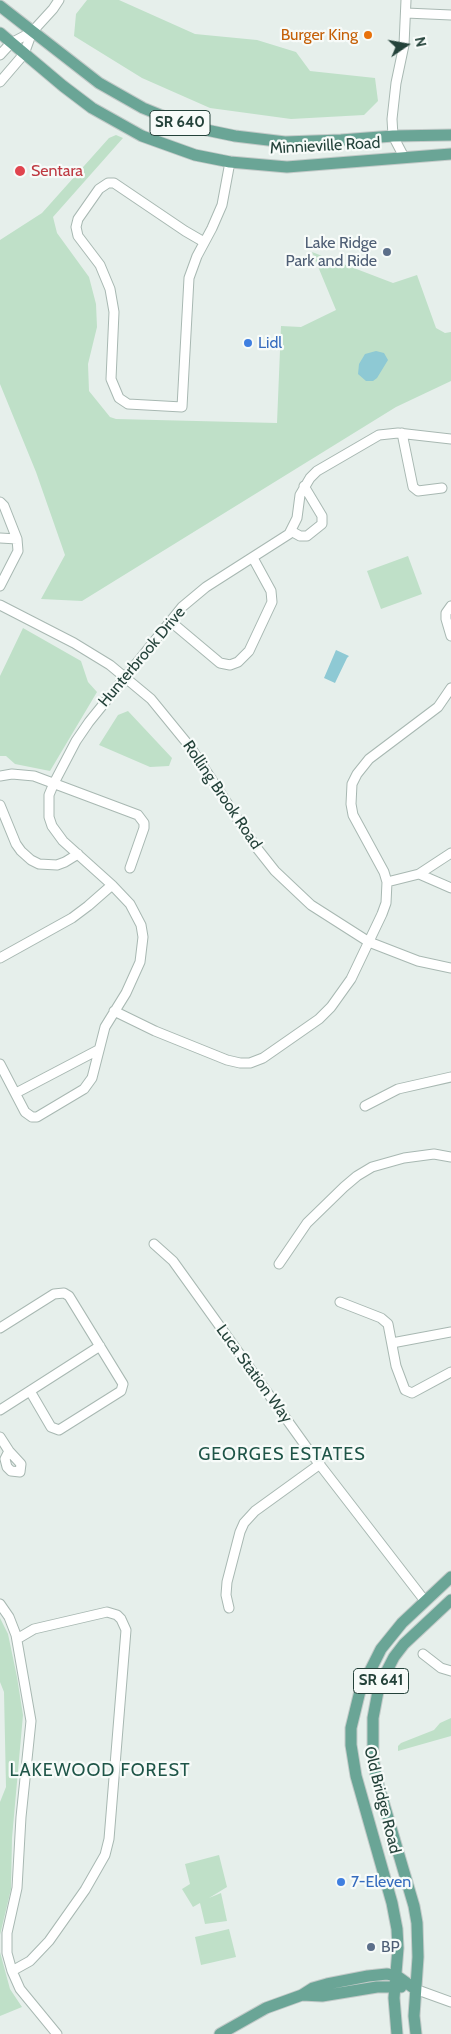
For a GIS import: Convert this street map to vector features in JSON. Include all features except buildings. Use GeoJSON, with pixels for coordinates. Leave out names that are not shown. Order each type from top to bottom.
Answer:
{"type":"FeatureCollection","features":[{"type":"Feature","properties":{"kind":"main road","name":"Minnieville Road"},"geometry":{"type":"LineString","coordinates":[[0,6],[98,84],[143,108],[187,126],[235,136],[285,142],[451,135]]}},
{"type":"Feature","properties":{"kind":"main road","name":"Minnieville Road"},"geometry":{"type":"LineString","coordinates":[[0,33],[76,97],[117,123],[142,136],[177,150],[230,162],[287,167],[451,154]]}},
{"type":"Feature","properties":{"kind":"main road","name":"Old Bridge Road"},"geometry":{"type":"LineString","coordinates":[[397,2034],[394,2015],[398,1948],[392,1903],[360,1792],[351,1745],[352,1718],[360,1691],[388,1639],[402,1622],[451,1577]]}},
{"type":"Feature","properties":{"kind":"main road","name":"Old Bridge Road"},"geometry":{"type":"LineString","coordinates":[[416,2034],[414,2016],[418,1940],[417,1923],[414,1906],[379,1788],[373,1757],[372,1737],[375,1702],[379,1686],[386,1671],[404,1644],[451,1600]]}},
{"type":"Feature","properties":{"kind":"main road"},"geometry":{"type":"LineString","coordinates":[[360,1792],[379,1788]]}},
{"type":"Feature","properties":{"kind":"main road"},"geometry":{"type":"LineString","coordinates":[[220,2034],[266,2008],[302,1995],[322,1996],[377,1987],[396,1981],[415,1989]]}},
{"type":"Feature","properties":{"kind":"street"},"geometry":{"type":"LineString","coordinates":[[0,55],[11,42],[32,32],[59,0]]}},
{"type":"Feature","properties":{"kind":"street"},"geometry":{"type":"LineString","coordinates":[[404,157],[394,136],[393,101],[403,52],[406,0]]}},
{"type":"Feature","properties":{"kind":"street"},"geometry":{"type":"LineString","coordinates":[[406,13],[451,15]]}},
{"type":"Feature","properties":{"kind":"street"},"geometry":{"type":"LineString","coordinates":[[0,82],[24,54],[32,32]]}},
{"type":"Feature","properties":{"kind":"street"},"geometry":{"type":"LineString","coordinates":[[204,242],[114,183],[108,183],[99,189],[78,218],[76,227],[78,236],[100,265],[110,289],[114,312],[112,379],[119,398],[128,404],[182,407],[189,278],[192,266],[204,242],[222,205],[230,162]]}},
{"type":"Feature","properties":{"kind":"street"},"geometry":{"type":"LineString","coordinates":[[304,486],[322,516],[322,524],[307,536],[300,536],[291,531],[297,518],[300,495],[304,486],[317,471],[372,438],[389,433],[451,439]]}},
{"type":"Feature","properties":{"kind":"street"},"geometry":{"type":"LineString","coordinates":[[402,433],[413,487],[418,491],[442,488]]}},
{"type":"Feature","properties":{"kind":"street"},"geometry":{"type":"LineString","coordinates":[[0,502],[4,506],[17,539],[18,551],[0,586]]}},
{"type":"Feature","properties":{"kind":"street","name":"Hunterbrook Drive"},"geometry":{"type":"LineString","coordinates":[[78,854],[52,826],[48,807],[49,795],[54,783],[76,741],[170,621],[197,594],[284,539],[291,531]]}},
{"type":"Feature","properties":{"kind":"street"},"geometry":{"type":"LineString","coordinates":[[0,538],[17,539]]}},
{"type":"Feature","properties":{"kind":"street"},"geometry":{"type":"LineString","coordinates":[[170,621],[220,663],[230,665],[244,657],[249,651],[272,602],[271,591],[253,558]]}},
{"type":"Feature","properties":{"kind":"street","name":"Rolling Brook Road"},"geometry":{"type":"LineString","coordinates":[[0,606],[74,643],[110,665],[151,699],[190,748],[256,847],[275,871],[311,904],[369,942],[418,961],[451,968]]}},
{"type":"Feature","properties":{"kind":"street"},"geometry":{"type":"LineString","coordinates":[[451,606],[446,613],[451,636]]}},
{"type":"Feature","properties":{"kind":"street"},"geometry":{"type":"LineString","coordinates":[[114,1011],[155,1031],[227,1060],[250,1063],[271,1053],[319,1019],[331,1007],[350,979],[386,903],[387,882],[379,860],[357,825],[353,815],[351,804],[352,784],[369,759],[438,707],[449,696]]}},
{"type":"Feature","properties":{"kind":"street"},"geometry":{"type":"LineString","coordinates":[[0,776],[23,774],[54,783],[138,815],[144,823],[144,831],[130,868]]}},
{"type":"Feature","properties":{"kind":"street"},"geometry":{"type":"LineString","coordinates":[[0,805],[16,844],[21,851],[39,864],[65,862],[78,854],[130,904],[141,925],[143,937],[140,962],[134,978],[105,1026],[92,1078],[84,1089],[37,1117],[28,1115],[0,1064]]}},
{"type":"Feature","properties":{"kind":"street"},"geometry":{"type":"LineString","coordinates":[[387,882],[419,874],[451,853]]}},
{"type":"Feature","properties":{"kind":"street"},"geometry":{"type":"LineString","coordinates":[[419,874],[451,888]]}},
{"type":"Feature","properties":{"kind":"street"},"geometry":{"type":"LineString","coordinates":[[0,958],[72,918],[112,885]]}},
{"type":"Feature","properties":{"kind":"street"},"geometry":{"type":"LineString","coordinates":[[16,1093],[98,1050]]}},
{"type":"Feature","properties":{"kind":"street"},"geometry":{"type":"LineString","coordinates":[[365,1106],[398,1089],[451,1077]]}},
{"type":"Feature","properties":{"kind":"street"},"geometry":{"type":"LineString","coordinates":[[279,1264],[307,1223],[344,1187],[372,1167],[422,1155],[434,1154],[451,1157]]}},
{"type":"Feature","properties":{"kind":"street","name":"Luca Station Way"},"geometry":{"type":"LineString","coordinates":[[154,1244],[174,1261],[320,1464],[425,1601]]}},
{"type":"Feature","properties":{"kind":"street"},"geometry":{"type":"LineString","coordinates":[[0,1328],[54,1294],[64,1293],[69,1296],[122,1381],[122,1388],[59,1430],[51,1427],[30,1390]]}},
{"type":"Feature","properties":{"kind":"street"},"geometry":{"type":"LineString","coordinates":[[340,1302],[384,1319],[390,1330],[402,1387],[408,1392],[416,1391],[451,1372]]}},
{"type":"Feature","properties":{"kind":"street"},"geometry":{"type":"LineString","coordinates":[[392,1343],[451,1332]]}},
{"type":"Feature","properties":{"kind":"street"},"geometry":{"type":"LineString","coordinates":[[0,1410],[100,1346]]}},
{"type":"Feature","properties":{"kind":"street"},"geometry":{"type":"LineString","coordinates":[[0,1437],[8,1451]]}},
{"type":"Feature","properties":{"kind":"street"},"geometry":{"type":"LineString","coordinates":[[230,1608],[226,1595],[227,1582],[244,1523],[255,1511],[320,1464]]}},
{"type":"Feature","properties":{"kind":"street"},"geometry":{"type":"LineString","coordinates":[[0,1604],[9,1617],[17,1639],[30,1706],[31,1724],[21,1817],[17,1888],[7,1938],[7,1953],[12,1971],[23,1993],[58,2034]]}},
{"type":"Feature","properties":{"kind":"street"},"geometry":{"type":"LineString","coordinates":[[12,1971],[37,1956],[85,1890],[105,1855],[109,1839],[126,1630],[117,1615],[107,1612],[34,1629],[17,1639]]}},
{"type":"Feature","properties":{"kind":"street"},"geometry":{"type":"LineString","coordinates":[[423,1654],[441,1668],[451,1671]]}},
{"type":"Feature","properties":{"kind":"street"},"geometry":{"type":"LineString","coordinates":[[415,1989],[451,2002]]}},
{"type":"Feature","properties":{"kind":"green space"},"geometry":{"type":"Polygon","coordinates":[[[87,0],[119,0],[195,34],[257,40],[296,52],[310,71],[375,78],[378,101],[364,115],[291,119],[210,108],[142,78],[74,36],[76,14],[87,0]]]}},
{"type":"Feature","properties":{"kind":"green space"},"geometry":{"type":"Polygon","coordinates":[[[116,135],[123,138],[53,217],[57,233],[89,277],[96,304],[97,327],[88,364],[89,391],[110,417],[116,419],[277,423],[281,326],[301,327],[336,310],[312,252],[393,283],[417,275],[436,328],[445,333],[451,332],[451,381],[396,407],[82,601],[41,599],[65,555],[36,472],[0,384],[0,240],[42,213],[109,138],[116,135]]]}},
{"type":"Feature","properties":{"kind":"green space"},"geometry":{"type":"Polygon","coordinates":[[[408,556],[422,594],[381,609],[367,571],[408,556]]]}},
{"type":"Feature","properties":{"kind":"green space"},"geometry":{"type":"Polygon","coordinates":[[[23,628],[81,661],[88,682],[97,692],[50,771],[15,764],[6,756],[0,756],[0,676],[23,628]]]}},
{"type":"Feature","properties":{"kind":"green space"},"geometry":{"type":"Polygon","coordinates":[[[128,711],[172,758],[169,766],[150,767],[99,745],[118,715],[128,711]]]}},
{"type":"Feature","properties":{"kind":"green space"},"geometry":{"type":"Polygon","coordinates":[[[0,1618],[8,1634],[23,1715],[12,1838],[11,1889],[0,1935],[0,1802],[6,1787],[4,1692],[0,1682],[0,1618]]]}},
{"type":"Feature","properties":{"kind":"green space"},"geometry":{"type":"Polygon","coordinates":[[[451,1718],[451,1736],[398,1751],[398,1746],[401,1743],[434,1730],[440,1723],[451,1718]]]}},
{"type":"Feature","properties":{"kind":"green space"},"geometry":{"type":"Polygon","coordinates":[[[219,1855],[227,1887],[209,1898],[221,1893],[227,1921],[205,1924],[200,1903],[193,1907],[182,1889],[190,1884],[185,1864],[219,1855]]]}},
{"type":"Feature","properties":{"kind":"green space"},"geometry":{"type":"Polygon","coordinates":[[[229,1929],[236,1957],[201,1965],[195,1937],[229,1929]]]}},
{"type":"Feature","properties":{"kind":"green space"},"geometry":{"type":"Polygon","coordinates":[[[0,1952],[10,1989],[22,2007],[0,2016],[0,1952]]]}},
{"type":"Feature","properties":{"kind":"water"},"geometry":{"type":"Polygon","coordinates":[[[376,351],[384,353],[388,360],[377,378],[373,381],[366,381],[358,374],[359,364],[365,354],[376,351]]]}},
{"type":"Feature","properties":{"kind":"water"},"geometry":{"type":"Polygon","coordinates":[[[336,650],[349,656],[335,683],[324,678],[336,650]]]}},
{"type":"Feature","properties":{"kind":"place","name":"Burger King"},"geometry":{"type":"Point","coordinates":[368,35]}},
{"type":"Feature","properties":{"kind":"place","name":"Sentara"},"geometry":{"type":"Point","coordinates":[20,171]}},
{"type":"Feature","properties":{"kind":"place","name":"Lake Ridge Park and Ride"},"geometry":{"type":"Point","coordinates":[387,252]}},
{"type":"Feature","properties":{"kind":"place","name":"Lidl"},"geometry":{"type":"Point","coordinates":[248,343]}},
{"type":"Feature","properties":{"kind":"place","name":"7-Eleven"},"geometry":{"type":"Point","coordinates":[341,1882]}},
{"type":"Feature","properties":{"kind":"place","name":"BP"},"geometry":{"type":"Point","coordinates":[371,1947]}},
{"type":"Feature","properties":{"kind":"district","name":"GEORGES ESTATES"},"geometry":{"type":"Point","coordinates":[282,1455]}},
{"type":"Feature","properties":{"kind":"district","name":"LAKEWOOD FOREST"},"geometry":{"type":"Point","coordinates":[100,1771]}}]}
